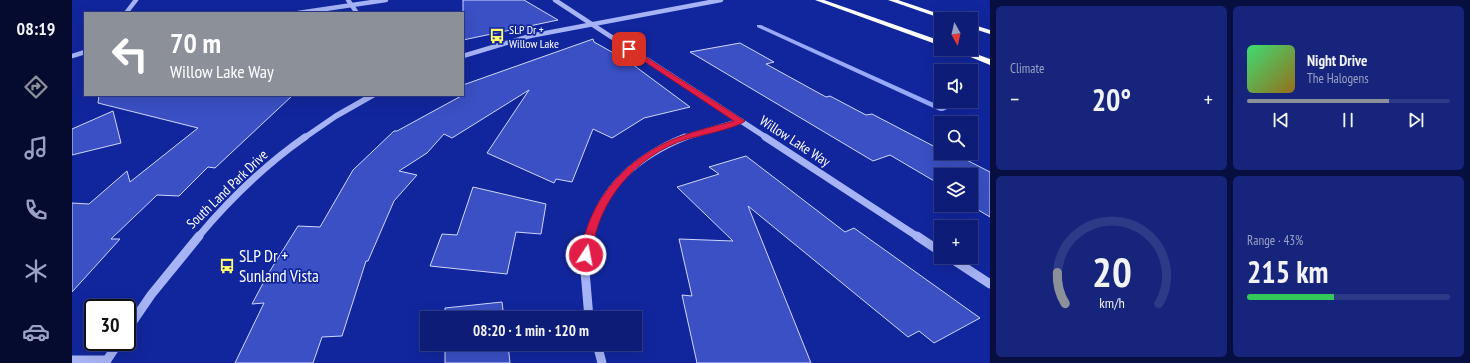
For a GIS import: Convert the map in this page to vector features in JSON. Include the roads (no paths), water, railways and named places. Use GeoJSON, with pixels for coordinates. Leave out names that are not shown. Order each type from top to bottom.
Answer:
{"type":"FeatureCollection","features":[{"type":"Feature","properties":{"kind":"highway"},"geometry":{"type":"LineString","coordinates":[[818,0],[934,41]]}},
{"type":"Feature","properties":{"kind":"highway"},"geometry":{"type":"LineString","coordinates":[[891,0],[934,14]]}},
{"type":"Feature","properties":{"kind":"highway"},"geometry":{"type":"LineString","coordinates":[[978,28],[990,32]]}},
{"type":"Feature","properties":{"kind":"highway"},"geometry":{"type":"LineString","coordinates":[[974,56],[990,62]]}},
{"type":"Feature","properties":{"kind":"street"},"geometry":{"type":"LineString","coordinates":[[127,12],[136,0]]}},
{"type":"Feature","properties":{"kind":"street"},"geometry":{"type":"LineString","coordinates":[[348,0],[356,12]]}},
{"type":"Feature","properties":{"kind":"street"},"geometry":{"type":"LineString","coordinates":[[305,12],[386,0]]}},
{"type":"Feature","properties":{"kind":"street","name":"Willow Lake Way"},"geometry":{"type":"LineString","coordinates":[[555,0],[934,247]]}},
{"type":"Feature","properties":{"kind":"street"},"geometry":{"type":"LineString","coordinates":[[464,56],[530,36],[721,0]]}},
{"type":"Feature","properties":{"kind":"street"},"geometry":{"type":"LineString","coordinates":[[72,56],[84,52]]}},
{"type":"Feature","properties":{"kind":"street","name":"South Land Park Drive"},"geometry":{"type":"LineString","coordinates":[[136,317],[161,281],[194,241],[236,196],[282,155],[308,136],[371,96]]}},
{"type":"Feature","properties":{"kind":"street"},"geometry":{"type":"LineString","coordinates":[[588,311],[585,267],[587,244],[596,216],[608,193],[628,170],[653,152],[682,138],[741,121]]}},
{"type":"Feature","properties":{"kind":"street"},"geometry":{"type":"LineString","coordinates":[[960,264],[990,284]]}},
{"type":"Feature","properties":{"kind":"street"},"geometry":{"type":"LineString","coordinates":[[72,360],[106,361],[113,351]]}},
{"type":"Feature","properties":{"kind":"street"},"geometry":{"type":"LineString","coordinates":[[599,351],[602,363]]}},
{"type":"Feature","properties":{"kind":"waterway"},"geometry":{"type":"LineString","coordinates":[[759,26],[943,109]]}},
{"type":"Feature","properties":{"kind":"place","name":"SLP Dr + Willow Lake"},"geometry":{"type":"Point","coordinates":[497,36]}},
{"type":"Feature","properties":{"kind":"place","name":"SLP Dr + Sunland Vista"},"geometry":{"type":"Point","coordinates":[227,266]}}]}
